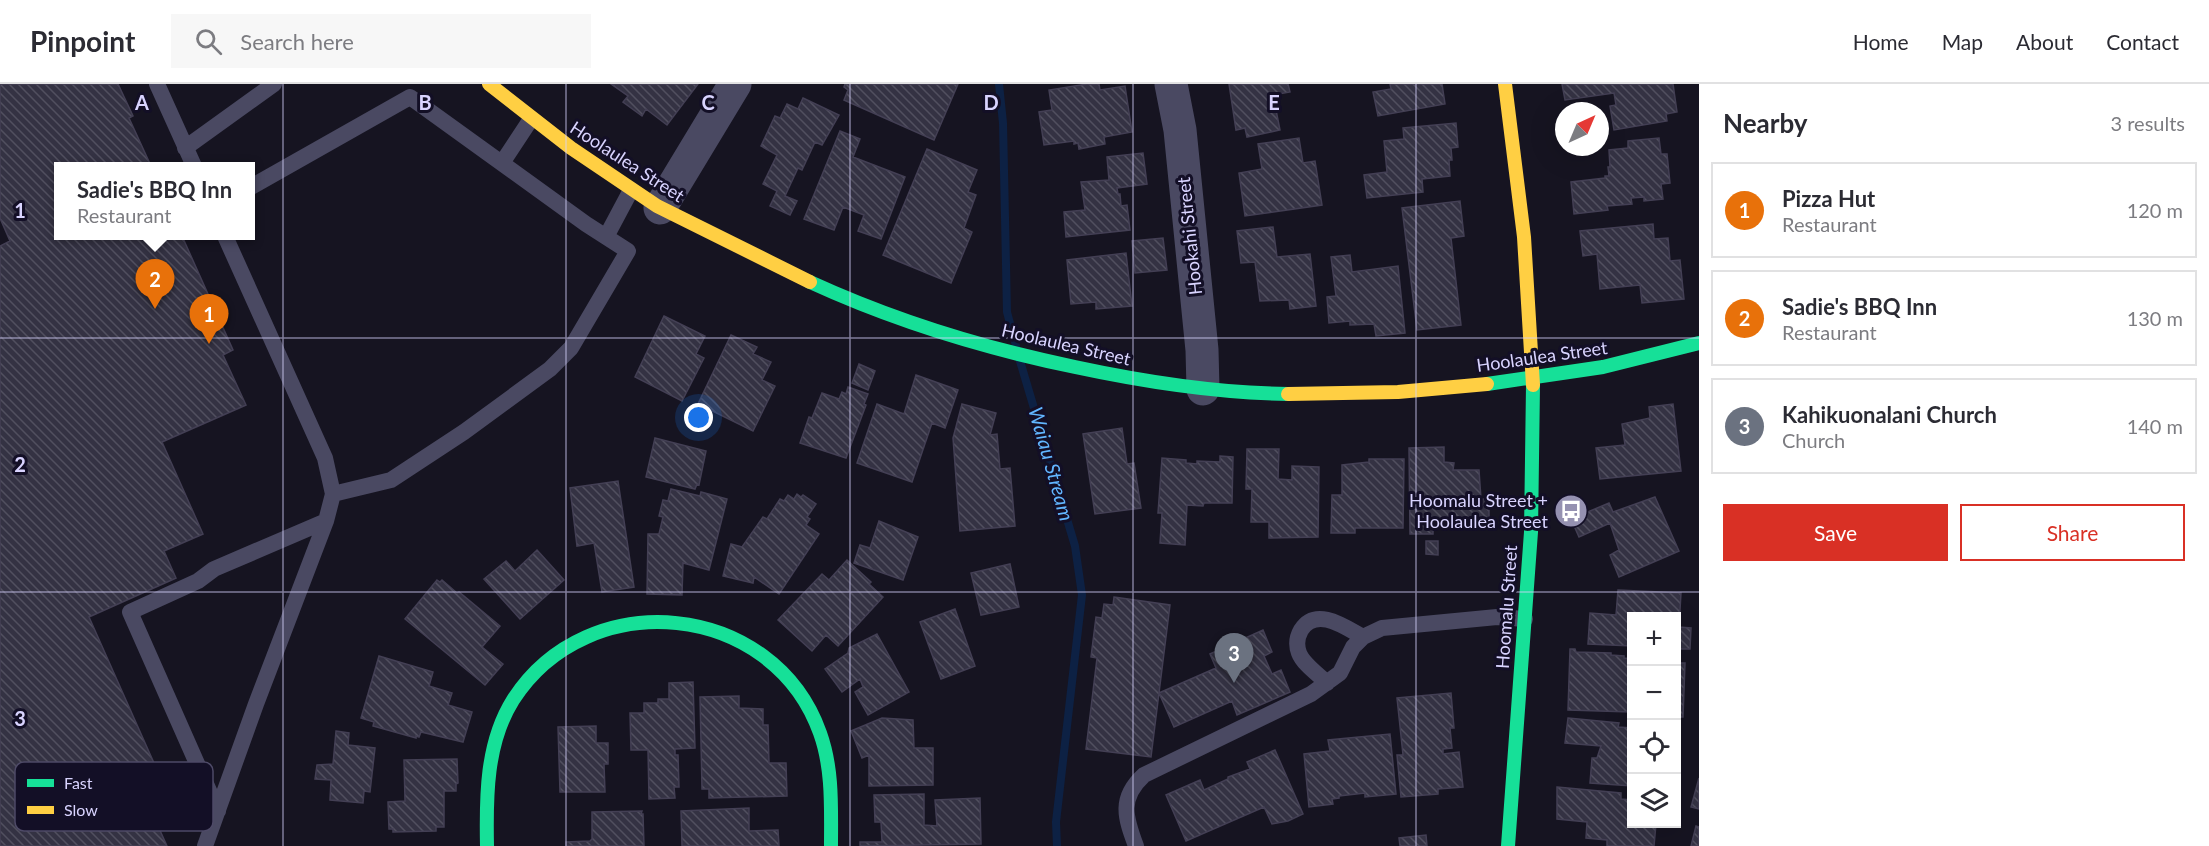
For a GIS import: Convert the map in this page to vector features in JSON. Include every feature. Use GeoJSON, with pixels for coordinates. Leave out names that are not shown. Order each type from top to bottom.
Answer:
{"type":"FeatureCollection","features":[{"type":"Feature","properties":{"kind":"street","name":"Hoolaulea Street"},"geometry":{"type":"LineString","coordinates":[[489,84],[531,119],[660,208],[788,272],[868,307],[981,344],[1035,358],[1143,381],[1203,389],[1275,394],[1394,392],[1481,385],[1609,367],[1699,343]]}},
{"type":"Feature","properties":{"kind":"street"},"geometry":{"type":"LineString","coordinates":[[660,208],[735,84]]}},
{"type":"Feature","properties":{"kind":"street","name":"Hookahi Street"},"geometry":{"type":"LineString","coordinates":[[1171,84],[1180,130],[1202,350],[1203,389]]}},
{"type":"Feature","properties":{"kind":"street","name":"Hoomalu Street"},"geometry":{"type":"LineString","coordinates":[[1505,84],[1523,224],[1531,335],[1533,493],[1508,846]]}},
{"type":"Feature","properties":{"kind":"street"},"geometry":{"type":"LineString","coordinates":[[487,846],[486,802],[492,749],[501,723],[513,700],[529,678],[548,660],[570,645],[593,633],[621,624],[645,621],[673,621],[700,626],[727,636],[752,648],[773,664],[793,684],[813,717],[827,761],[831,846]]}},
{"type":"Feature","properties":{"kind":"lane"},"geometry":{"type":"LineString","coordinates":[[157,84],[192,162]]}},
{"type":"Feature","properties":{"kind":"lane"},"geometry":{"type":"LineString","coordinates":[[185,148],[274,84]]}},
{"type":"Feature","properties":{"kind":"lane"},"geometry":{"type":"LineString","coordinates":[[255,185],[410,97],[628,251],[571,348],[550,369],[464,432],[391,480],[333,494]]}},
{"type":"Feature","properties":{"kind":"lane"},"geometry":{"type":"LineString","coordinates":[[502,163],[531,119]]}},
{"type":"Feature","properties":{"kind":"lane"},"geometry":{"type":"LineString","coordinates":[[606,237],[631,190]]}},
{"type":"Feature","properties":{"kind":"lane"},"geometry":{"type":"LineString","coordinates":[[213,825],[326,521],[333,494],[325,458],[227,240]]}},
{"type":"Feature","properties":{"kind":"lane"},"geometry":{"type":"LineString","coordinates":[[196,762],[130,612],[198,581],[214,569],[326,521]]}},
{"type":"Feature","properties":{"kind":"lane"},"geometry":{"type":"LineString","coordinates":[[1136,846],[1126,821],[1126,810],[1130,791],[1144,775],[1293,703],[1327,683],[1340,673],[1353,647],[1363,636],[1382,628],[1497,617],[1525,619]]}},
{"type":"Feature","properties":{"kind":"lane"},"geometry":{"type":"LineString","coordinates":[[1327,683],[1299,655],[1297,641],[1302,629],[1312,621],[1323,618],[1363,636]]}},
{"type":"Feature","properties":{"kind":"lane"},"geometry":{"type":"LineString","coordinates":[[213,801],[218,812]]}},
{"type":"Feature","properties":{"kind":"lane"},"geometry":{"type":"LineString","coordinates":[[205,846],[211,831]]}},
{"type":"Feature","properties":{"kind":"building"},"geometry":{"type":"Polygon","coordinates":[[[0,84],[118,84],[133,116],[129,118],[149,162],[54,162],[54,240],[184,240],[233,350],[223,355],[246,405],[162,442],[203,534],[164,551],[176,578],[89,617],[154,762],[15,762],[15,831],[160,831],[167,846],[0,846],[0,246],[10,241],[0,218],[0,84]]]}},
{"type":"Feature","properties":{"kind":"building"},"geometry":{"type":"Polygon","coordinates":[[[611,84],[698,84],[667,125],[646,109],[642,116],[623,102],[628,96],[611,84]]]}},
{"type":"Feature","properties":{"kind":"building"},"geometry":{"type":"Polygon","coordinates":[[[845,84],[958,84],[934,140],[844,100],[848,90],[844,87],[845,84]]]}},
{"type":"Feature","properties":{"kind":"building"},"geometry":{"type":"Polygon","coordinates":[[[1099,84],[1100,90],[1125,86],[1132,132],[1104,137],[1105,144],[1079,149],[1078,143],[1074,144],[1074,141],[1044,145],[1039,112],[1052,110],[1049,90],[1099,84]]]}},
{"type":"Feature","properties":{"kind":"building"},"geometry":{"type":"Polygon","coordinates":[[[1229,84],[1288,84],[1290,92],[1273,95],[1280,130],[1247,137],[1245,128],[1236,130],[1229,84]]]}},
{"type":"Feature","properties":{"kind":"building"},"geometry":{"type":"Polygon","coordinates":[[[1390,84],[1442,84],[1445,104],[1378,116],[1373,92],[1391,89],[1390,84]]]}},
{"type":"Feature","properties":{"kind":"building"},"geometry":{"type":"Polygon","coordinates":[[[1562,84],[1673,84],[1677,112],[1666,114],[1667,121],[1614,130],[1610,106],[1616,105],[1614,93],[1565,100],[1562,84]]]}},
{"type":"Feature","properties":{"kind":"building"},"geometry":{"type":"Polygon","coordinates":[[[803,98],[839,115],[822,145],[815,142],[802,170],[798,168],[785,196],[797,201],[790,215],[770,206],[777,191],[763,184],[777,155],[761,146],[775,116],[780,118],[787,104],[798,109],[803,98]]]}},
{"type":"Feature","properties":{"kind":"building"},"geometry":{"type":"Polygon","coordinates":[[[1456,123],[1458,147],[1451,148],[1450,176],[1422,179],[1423,192],[1367,198],[1364,175],[1387,172],[1384,141],[1404,139],[1403,128],[1456,123]]]}},
{"type":"Feature","properties":{"kind":"building"},"geometry":{"type":"Polygon","coordinates":[[[840,131],[860,139],[853,157],[905,177],[881,239],[858,231],[864,215],[843,207],[834,230],[804,219],[840,131]]]}},
{"type":"Feature","properties":{"kind":"building"},"geometry":{"type":"Polygon","coordinates":[[[1299,138],[1303,163],[1315,161],[1322,205],[1245,216],[1239,173],[1262,169],[1258,144],[1299,138]]]}},
{"type":"Feature","properties":{"kind":"building"},"geometry":{"type":"Polygon","coordinates":[[[1659,138],[1661,154],[1667,154],[1670,183],[1661,184],[1663,199],[1644,201],[1644,197],[1631,198],[1632,204],[1607,206],[1608,210],[1574,214],[1571,182],[1609,176],[1609,150],[1628,148],[1628,141],[1659,138]]]}},
{"type":"Feature","properties":{"kind":"building"},"geometry":{"type":"Polygon","coordinates":[[[927,149],[977,170],[968,192],[976,195],[964,228],[972,232],[951,283],[883,255],[927,149]]]}},
{"type":"Feature","properties":{"kind":"building"},"geometry":{"type":"Polygon","coordinates":[[[1143,153],[1147,184],[1117,188],[1121,206],[1127,205],[1130,230],[1066,237],[1064,212],[1085,210],[1081,182],[1109,180],[1107,157],[1143,153]]]}},
{"type":"Feature","properties":{"kind":"building"},"geometry":{"type":"Polygon","coordinates":[[[1460,201],[1464,236],[1451,238],[1461,325],[1417,330],[1402,208],[1460,201]]]}},
{"type":"Feature","properties":{"kind":"building"},"geometry":{"type":"Polygon","coordinates":[[[1653,224],[1654,239],[1668,238],[1670,261],[1680,260],[1684,299],[1642,303],[1640,285],[1600,289],[1597,254],[1583,256],[1580,231],[1653,224]]]}},
{"type":"Feature","properties":{"kind":"building"},"geometry":{"type":"Polygon","coordinates":[[[1273,227],[1277,257],[1310,254],[1316,306],[1290,309],[1289,300],[1260,301],[1255,262],[1241,263],[1237,231],[1273,227]]]}},
{"type":"Feature","properties":{"kind":"building"},"geometry":{"type":"Polygon","coordinates":[[[1163,238],[1167,270],[1135,273],[1132,241],[1163,238]]]}},
{"type":"Feature","properties":{"kind":"building"},"geometry":{"type":"Polygon","coordinates":[[[1126,253],[1132,306],[1096,309],[1096,302],[1071,304],[1067,260],[1126,253]]]}},
{"type":"Feature","properties":{"kind":"building"},"geometry":{"type":"Polygon","coordinates":[[[1350,255],[1352,272],[1398,266],[1405,333],[1376,336],[1374,324],[1350,325],[1350,321],[1329,323],[1327,297],[1336,296],[1331,257],[1350,255]]]}},
{"type":"Feature","properties":{"kind":"building"},"geometry":{"type":"Polygon","coordinates":[[[664,316],[705,336],[696,354],[704,358],[682,401],[635,377],[664,316]]]}},
{"type":"Feature","properties":{"kind":"building"},"geometry":{"type":"Polygon","coordinates":[[[731,335],[757,347],[753,354],[771,362],[762,380],[775,386],[753,431],[698,404],[731,335]]]}},
{"type":"Feature","properties":{"kind":"building"},"geometry":{"type":"Polygon","coordinates":[[[859,364],[875,371],[868,390],[852,383],[859,364]]]}},
{"type":"Feature","properties":{"kind":"building"},"geometry":{"type":"Polygon","coordinates":[[[916,375],[958,390],[945,428],[932,423],[912,482],[857,463],[877,404],[904,414],[916,375]]]}},
{"type":"Feature","properties":{"kind":"building"},"geometry":{"type":"Polygon","coordinates":[[[848,387],[868,394],[846,458],[800,443],[809,417],[812,418],[822,393],[839,399],[842,392],[846,394],[848,387]]]}},
{"type":"Feature","properties":{"kind":"building"},"geometry":{"type":"Polygon","coordinates":[[[962,404],[996,413],[990,435],[997,434],[1000,469],[1010,468],[1015,526],[960,531],[953,438],[962,404]]]}},
{"type":"Feature","properties":{"kind":"building"},"geometry":{"type":"Polygon","coordinates":[[[1673,404],[1681,471],[1600,479],[1596,448],[1625,445],[1622,424],[1650,418],[1649,407],[1673,404]]]}},
{"type":"Feature","properties":{"kind":"building"},"geometry":{"type":"Polygon","coordinates":[[[1122,428],[1127,464],[1134,463],[1141,508],[1095,514],[1083,434],[1122,428]]]}},
{"type":"Feature","properties":{"kind":"building"},"geometry":{"type":"Polygon","coordinates":[[[655,438],[706,451],[699,485],[697,484],[695,489],[646,477],[655,438]]]}},
{"type":"Feature","properties":{"kind":"building"},"geometry":{"type":"Polygon","coordinates":[[[1444,447],[1444,462],[1454,463],[1453,470],[1479,470],[1481,499],[1489,499],[1489,524],[1433,524],[1433,534],[1410,534],[1409,448],[1444,447]]]}},
{"type":"Feature","properties":{"kind":"building"},"geometry":{"type":"Polygon","coordinates":[[[1247,449],[1279,449],[1278,479],[1292,480],[1292,466],[1319,467],[1318,537],[1269,538],[1269,522],[1251,522],[1252,489],[1246,489],[1247,449]]]}},
{"type":"Feature","properties":{"kind":"building"},"geometry":{"type":"Polygon","coordinates":[[[1220,456],[1233,457],[1232,503],[1187,505],[1185,545],[1160,543],[1162,513],[1158,513],[1162,458],[1186,460],[1186,463],[1197,464],[1197,461],[1220,462],[1220,456]]]}},
{"type":"Feature","properties":{"kind":"building"},"geometry":{"type":"Polygon","coordinates":[[[1369,459],[1404,459],[1403,528],[1355,528],[1355,533],[1331,533],[1332,495],[1342,495],[1342,465],[1369,462],[1369,459]]]}},
{"type":"Feature","properties":{"kind":"building"},"geometry":{"type":"Polygon","coordinates":[[[618,481],[634,587],[602,592],[594,543],[577,546],[570,488],[618,481]]]}},
{"type":"Feature","properties":{"kind":"building"},"geometry":{"type":"Polygon","coordinates":[[[671,489],[700,496],[701,492],[727,499],[709,570],[683,563],[682,595],[647,594],[648,534],[659,534],[663,517],[659,516],[663,500],[668,501],[671,489]]]}},
{"type":"Feature","properties":{"kind":"building"},"geometry":{"type":"Polygon","coordinates":[[[797,494],[801,497],[803,495],[816,504],[807,517],[810,519],[806,525],[819,534],[779,594],[754,577],[753,583],[723,576],[731,544],[742,547],[763,517],[767,519],[780,499],[784,501],[788,495],[794,499],[797,494]]]}},
{"type":"Feature","properties":{"kind":"building"},"geometry":{"type":"Polygon","coordinates":[[[1655,497],[1679,551],[1619,577],[1610,555],[1619,550],[1610,523],[1579,537],[1571,519],[1609,503],[1613,512],[1655,497]]]}},
{"type":"Feature","properties":{"kind":"building"},"geometry":{"type":"Polygon","coordinates":[[[879,521],[918,537],[903,580],[854,563],[860,545],[870,548],[879,521]]]}},
{"type":"Feature","properties":{"kind":"building"},"geometry":{"type":"Polygon","coordinates":[[[1426,541],[1438,541],[1438,555],[1426,554],[1426,541]]]}},
{"type":"Feature","properties":{"kind":"building"},"geometry":{"type":"Polygon","coordinates":[[[537,550],[564,580],[520,619],[484,579],[506,561],[515,571],[537,550]]]}},
{"type":"Feature","properties":{"kind":"building"},"geometry":{"type":"Polygon","coordinates":[[[847,560],[871,582],[869,584],[883,597],[838,646],[826,635],[812,651],[778,620],[822,574],[829,580],[847,560]]]}},
{"type":"Feature","properties":{"kind":"building"},"geometry":{"type":"Polygon","coordinates":[[[1010,564],[1019,607],[981,615],[971,573],[1010,564]]]}},
{"type":"Feature","properties":{"kind":"building"},"geometry":{"type":"Polygon","coordinates":[[[437,580],[440,582],[442,580],[457,593],[459,592],[500,626],[482,647],[503,664],[485,685],[405,619],[437,580]]]}},
{"type":"Feature","properties":{"kind":"building"},"geometry":{"type":"Polygon","coordinates":[[[1618,590],[1681,593],[1680,612],[1627,612],[1627,646],[1588,644],[1590,613],[1616,615],[1618,590]]]}},
{"type":"Feature","properties":{"kind":"building"},"geometry":{"type":"Polygon","coordinates":[[[1114,597],[1170,605],[1151,757],[1086,749],[1097,658],[1091,657],[1096,617],[1102,618],[1104,604],[1113,605],[1114,597]]]}},
{"type":"Feature","properties":{"kind":"building"},"geometry":{"type":"Polygon","coordinates":[[[955,609],[975,666],[941,679],[920,622],[955,609]]]}},
{"type":"Feature","properties":{"kind":"building"},"geometry":{"type":"Polygon","coordinates":[[[1681,627],[1691,628],[1690,649],[1681,649],[1681,627]]]}},
{"type":"Feature","properties":{"kind":"building"},"geometry":{"type":"Polygon","coordinates":[[[1263,630],[1272,652],[1264,656],[1272,674],[1281,670],[1290,692],[1237,715],[1232,701],[1174,727],[1159,693],[1216,668],[1210,654],[1263,630]]]}},
{"type":"Feature","properties":{"kind":"building"},"geometry":{"type":"Polygon","coordinates":[[[877,634],[909,692],[868,715],[855,692],[863,687],[860,679],[842,692],[825,669],[848,653],[849,648],[877,634]]]}},
{"type":"Feature","properties":{"kind":"building"},"geometry":{"type":"Polygon","coordinates":[[[1570,649],[1575,649],[1576,652],[1611,653],[1611,655],[1627,658],[1627,712],[1568,710],[1570,649]]]}},
{"type":"Feature","properties":{"kind":"building"},"geometry":{"type":"Polygon","coordinates":[[[379,656],[433,672],[429,686],[452,693],[448,705],[472,712],[463,742],[421,732],[416,738],[373,726],[374,722],[361,718],[379,656]]]}},
{"type":"Feature","properties":{"kind":"building"},"geometry":{"type":"Polygon","coordinates":[[[1681,663],[1685,663],[1683,717],[1681,717],[1681,663]]]}},
{"type":"Feature","properties":{"kind":"building"},"geometry":{"type":"Polygon","coordinates":[[[693,682],[695,748],[675,749],[675,755],[678,755],[679,787],[674,787],[675,798],[649,799],[648,750],[631,750],[630,713],[644,713],[644,703],[658,703],[658,699],[669,699],[669,683],[693,682]]]}},
{"type":"Feature","properties":{"kind":"building"},"geometry":{"type":"Polygon","coordinates":[[[1451,693],[1454,728],[1450,728],[1452,748],[1443,749],[1443,754],[1459,752],[1463,787],[1438,789],[1438,794],[1401,797],[1397,755],[1403,755],[1397,698],[1451,693]]]}},
{"type":"Feature","properties":{"kind":"building"},"geometry":{"type":"Polygon","coordinates":[[[739,696],[739,708],[763,709],[763,725],[768,725],[769,763],[786,763],[787,796],[709,798],[709,789],[702,789],[700,697],[739,696]]]}},
{"type":"Feature","properties":{"kind":"building"},"geometry":{"type":"Polygon","coordinates":[[[882,718],[913,720],[914,748],[933,748],[933,785],[869,786],[869,755],[862,758],[851,731],[882,718]]]}},
{"type":"Feature","properties":{"kind":"building"},"geometry":{"type":"Polygon","coordinates":[[[1568,718],[1619,723],[1618,727],[1627,728],[1627,786],[1590,783],[1592,758],[1597,758],[1601,746],[1565,743],[1568,718]]]}},
{"type":"Feature","properties":{"kind":"building"},"geometry":{"type":"Polygon","coordinates":[[[596,726],[596,743],[608,743],[608,764],[604,764],[605,792],[560,792],[558,727],[596,726]]]}},
{"type":"Feature","properties":{"kind":"building"},"geometry":{"type":"Polygon","coordinates":[[[336,731],[349,733],[348,745],[375,748],[370,792],[364,791],[363,803],[330,800],[331,780],[315,779],[317,765],[333,764],[336,731]]]}},
{"type":"Feature","properties":{"kind":"building"},"geometry":{"type":"Polygon","coordinates":[[[1390,734],[1396,794],[1365,797],[1365,793],[1339,796],[1339,798],[1332,799],[1333,804],[1309,807],[1304,754],[1330,751],[1328,740],[1390,734]]]}},
{"type":"Feature","properties":{"kind":"building"},"geometry":{"type":"Polygon","coordinates":[[[1275,750],[1303,814],[1288,821],[1272,824],[1264,807],[1186,841],[1166,795],[1200,780],[1204,790],[1228,777],[1250,769],[1247,762],[1275,750]]]}},
{"type":"Feature","properties":{"kind":"building"},"geometry":{"type":"Polygon","coordinates":[[[457,759],[456,791],[444,791],[444,827],[436,827],[436,831],[393,832],[393,829],[389,829],[388,802],[405,801],[404,760],[457,759]]]}},
{"type":"Feature","properties":{"kind":"building"},"geometry":{"type":"Polygon","coordinates":[[[1699,778],[1699,809],[1691,807],[1699,778]]]}},
{"type":"Feature","properties":{"kind":"building"},"geometry":{"type":"Polygon","coordinates":[[[1557,787],[1621,793],[1621,799],[1627,800],[1627,828],[1656,828],[1654,846],[1607,846],[1607,840],[1586,838],[1587,822],[1557,819],[1557,787]]]}},
{"type":"Feature","properties":{"kind":"building"},"geometry":{"type":"Polygon","coordinates":[[[924,794],[924,825],[937,826],[935,800],[980,798],[981,844],[860,846],[860,842],[882,842],[881,822],[875,822],[874,795],[924,794]]]}},
{"type":"Feature","properties":{"kind":"building"},"geometry":{"type":"Polygon","coordinates":[[[749,808],[749,831],[778,830],[779,846],[682,846],[681,811],[749,808]]]}},
{"type":"Feature","properties":{"kind":"building"},"geometry":{"type":"Polygon","coordinates":[[[642,811],[644,846],[566,846],[566,842],[592,839],[592,812],[642,811]]]}},
{"type":"Feature","properties":{"kind":"building"},"geometry":{"type":"Polygon","coordinates":[[[1696,826],[1699,827],[1699,846],[1691,846],[1696,826]]]}},
{"type":"Feature","properties":{"kind":"building"},"geometry":{"type":"Polygon","coordinates":[[[1426,835],[1427,846],[1400,846],[1399,838],[1426,835]]]}},
{"type":"Feature","properties":{"kind":"waterway","name":"Waiau Stream"},"geometry":{"type":"LineString","coordinates":[[999,84],[1003,123],[1007,312],[1016,346]]}},
{"type":"Feature","properties":{"kind":"waterway","name":"Waiau Stream"},"geometry":{"type":"LineString","coordinates":[[1020,361],[1075,546],[1082,595],[1056,822],[1057,846]]}},
{"type":"Feature","properties":{"kind":"traffic: fast"},"geometry":{"type":"LineString","coordinates":[[810,282],[907,321],[973,342],[1041,359],[1181,386],[1288,394]]}},
{"type":"Feature","properties":{"kind":"traffic: fast"},"geometry":{"type":"LineString","coordinates":[[1487,384],[1603,367],[1699,343]]}},
{"type":"Feature","properties":{"kind":"traffic: fast"},"geometry":{"type":"LineString","coordinates":[[1508,846],[1531,532],[1533,385]]}},
{"type":"Feature","properties":{"kind":"traffic: fast"},"geometry":{"type":"LineString","coordinates":[[487,846],[488,790],[493,752],[497,734],[513,700],[546,662],[586,637],[631,624],[677,623],[722,634],[763,656],[796,689],[820,733],[827,760],[831,846]]}},
{"type":"Feature","properties":{"kind":"traffic: slow"},"geometry":{"type":"LineString","coordinates":[[489,84],[571,148],[657,206],[810,282]]}},
{"type":"Feature","properties":{"kind":"traffic: slow"},"geometry":{"type":"LineString","coordinates":[[1505,84],[1524,237],[1533,385]]}},
{"type":"Feature","properties":{"kind":"traffic: slow"},"geometry":{"type":"LineString","coordinates":[[1288,394],[1398,392],[1487,384]]}},
{"type":"Feature","properties":{"kind":"place","name":"Sadie's BBQ Inn"},"geometry":{"type":"Point","coordinates":[155,309]}},
{"type":"Feature","properties":{"kind":"place","name":"Pizza Hut"},"geometry":{"type":"Point","coordinates":[209,344]}},
{"type":"Feature","properties":{"kind":"place","name":"Hoomalu Street + Hoolaulea Street"},"geometry":{"type":"Point","coordinates":[1571,511]}},
{"type":"Feature","properties":{"kind":"place","name":"Kahikuonalani Church"},"geometry":{"type":"Point","coordinates":[1234,683]}}]}
